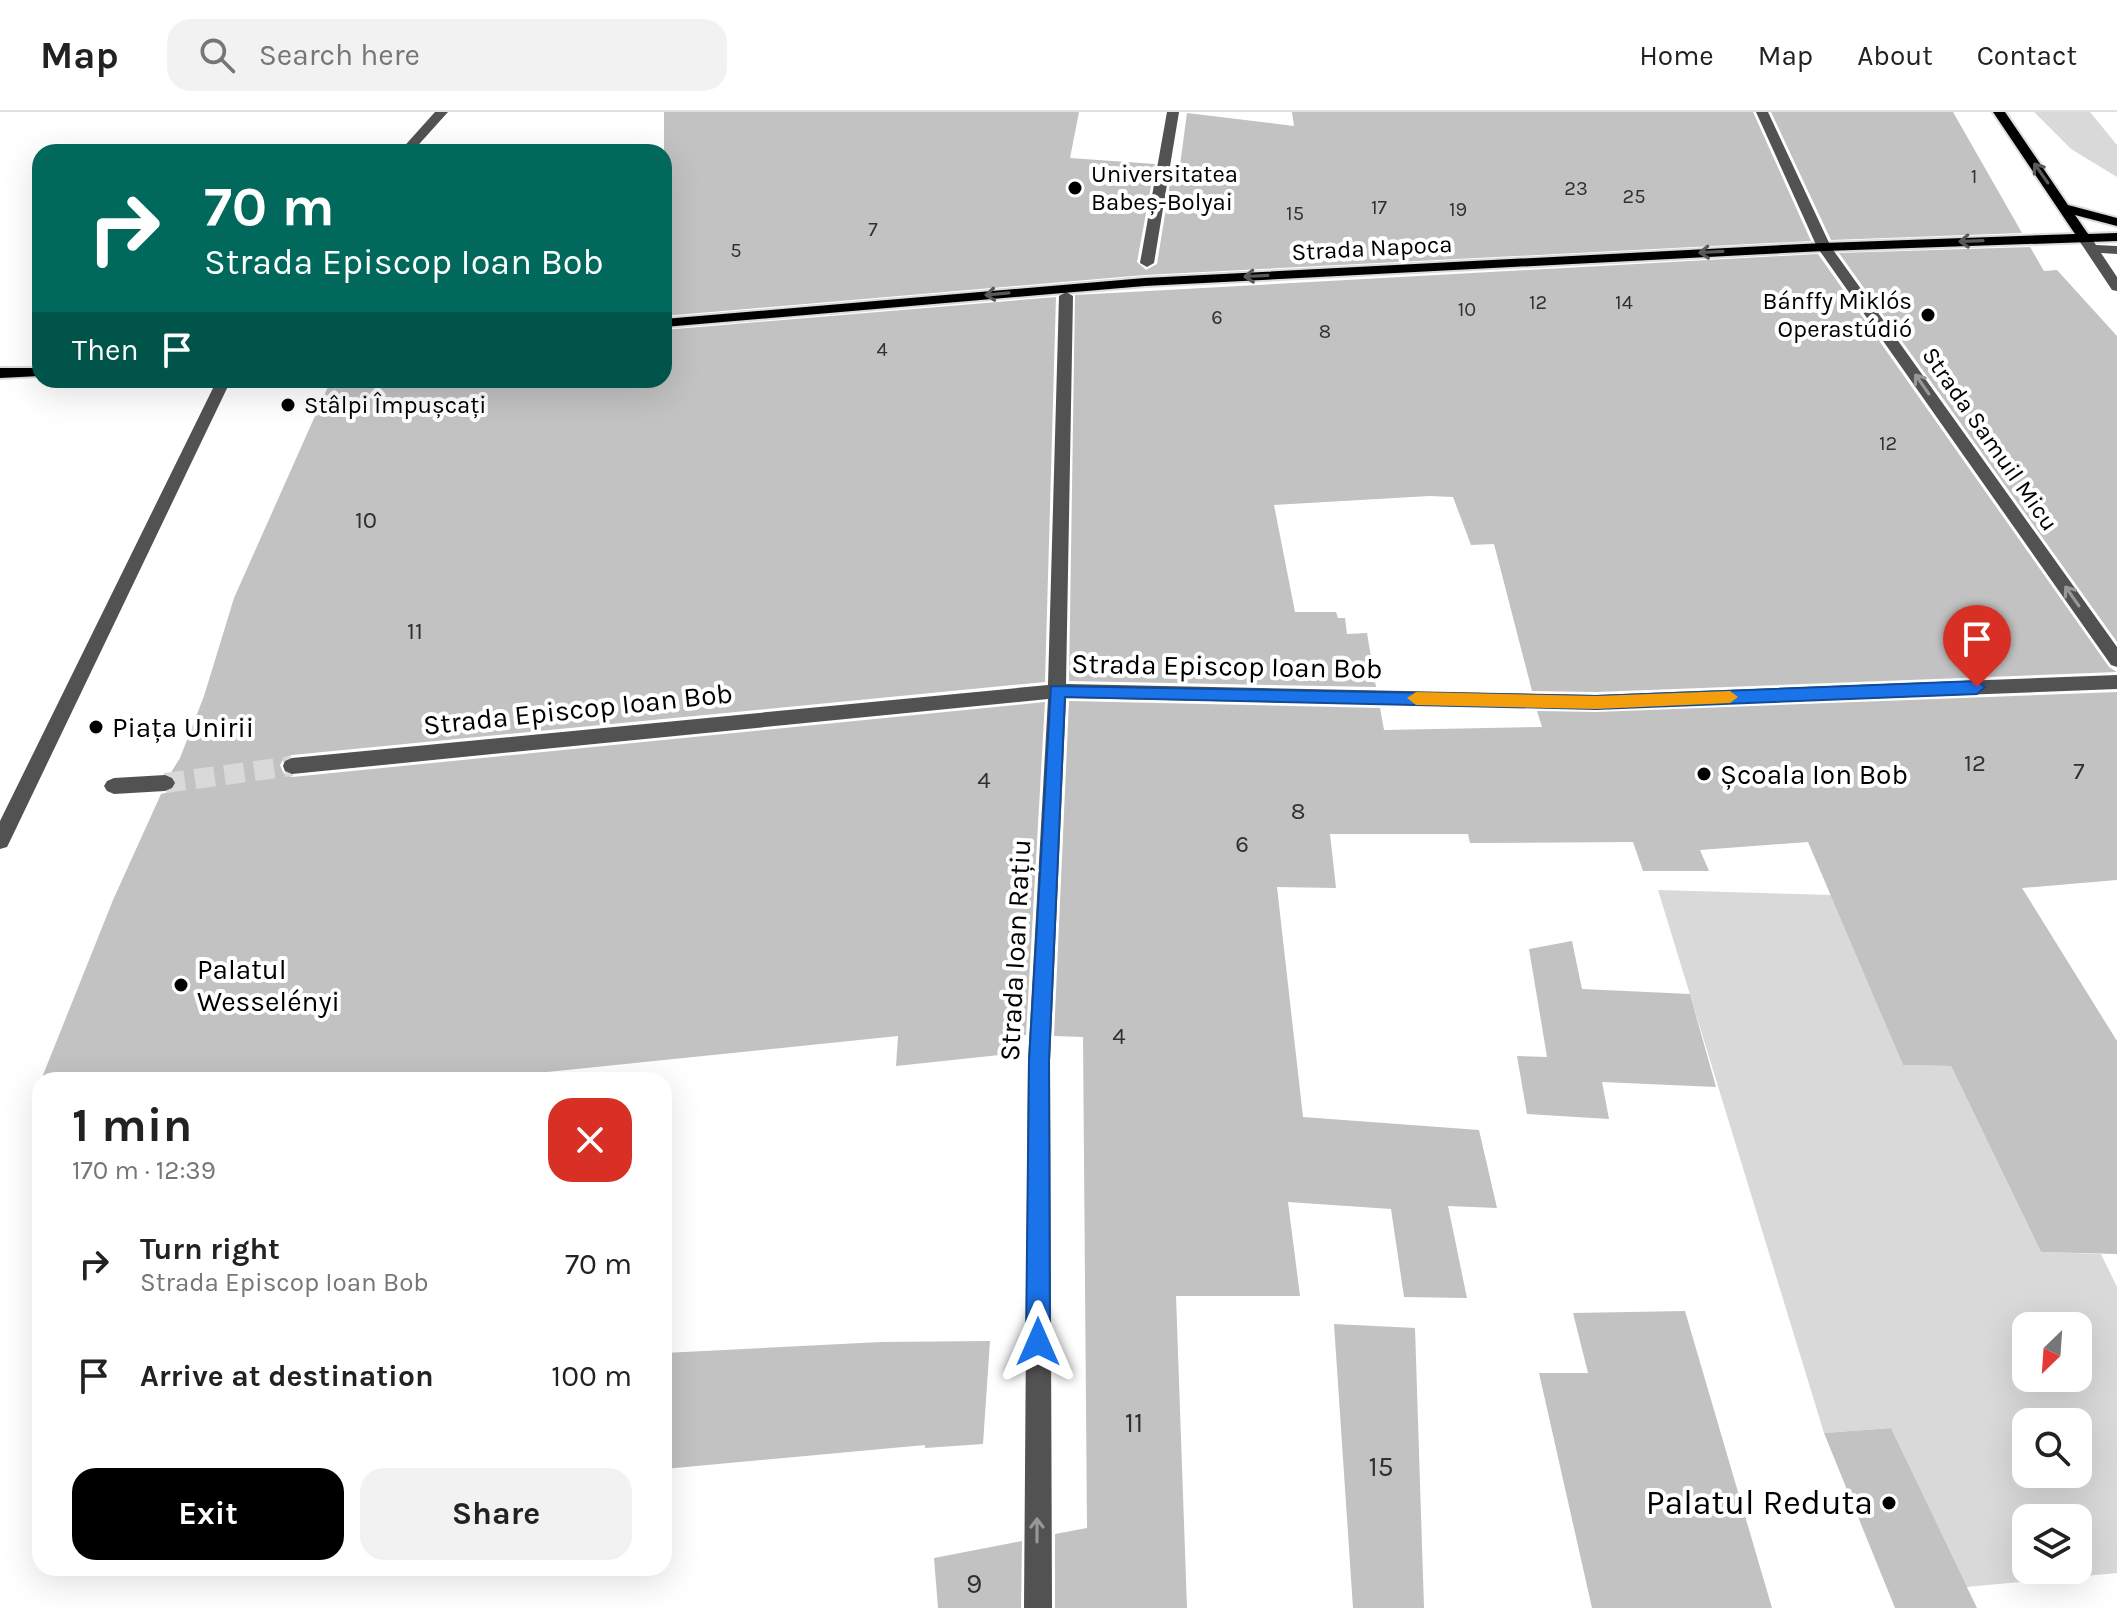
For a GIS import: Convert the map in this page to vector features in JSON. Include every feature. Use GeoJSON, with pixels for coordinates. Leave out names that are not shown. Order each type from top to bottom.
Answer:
{"type":"FeatureCollection","features":[{"type":"Feature","properties":{"kind":"main road"},"geometry":{"type":"LineString","coordinates":[[1999,112],[2083,236]]}},
{"type":"Feature","properties":{"kind":"main road"},"geometry":{"type":"LineString","coordinates":[[2065,208],[2117,222]]}},
{"type":"Feature","properties":{"kind":"main road","name":"Strada Napoca"},"geometry":{"type":"LineString","coordinates":[[672,322],[1145,282],[1824,247],[2117,237]]}},
{"type":"Feature","properties":{"kind":"main road"},"geometry":{"type":"LineString","coordinates":[[0,373],[32,372]]}},
{"type":"Feature","properties":{"kind":"street"},"geometry":{"type":"LineString","coordinates":[[412,144],[442,112]]}},
{"type":"Feature","properties":{"kind":"street"},"geometry":{"type":"LineString","coordinates":[[1147,263],[1173,112]]}},
{"type":"Feature","properties":{"kind":"street","name":"Strada Samuil Micu"},"geometry":{"type":"LineString","coordinates":[[1762,112],[1824,247],[2117,660]]}},
{"type":"Feature","properties":{"kind":"street"},"geometry":{"type":"LineString","coordinates":[[2083,236],[2117,287]]}},
{"type":"Feature","properties":{"kind":"street"},"geometry":{"type":"LineString","coordinates":[[2092,249],[2117,250]]}},
{"type":"Feature","properties":{"kind":"street","name":"Strada Ioan Rațiu"},"geometry":{"type":"LineString","coordinates":[[1038,1608],[1039,1061],[1057,691],[1066,302]]}},
{"type":"Feature","properties":{"kind":"street"},"geometry":{"type":"LineString","coordinates":[[0,841],[220,388]]}},
{"type":"Feature","properties":{"kind":"street","name":"Strada Episcop Ioan Bob"},"geometry":{"type":"LineString","coordinates":[[292,766],[1057,691],[1596,702],[2117,682]]}},
{"type":"Feature","properties":{"kind":"street"},"geometry":{"type":"LineString","coordinates":[[114,786],[165,783]]}},
{"type":"Feature","properties":{"kind":"shaded area"},"geometry":{"type":"Polygon","coordinates":[[[2034,112],[2090,112],[2117,145],[2117,177],[2071,149],[2034,112]]]}},
{"type":"Feature","properties":{"kind":"shaded area"},"geometry":{"type":"Polygon","coordinates":[[[1658,890],[1832,895],[1903,1065],[1951,1066],[2041,1252],[2101,1254],[2117,1287],[2117,1573],[2092,1575],[2092,1504],[2012,1504],[2012,1583],[1966,1587],[1891,1428],[1824,1433],[1658,890]]]}},
{"type":"Feature","properties":{"kind":"building"},"geometry":{"type":"Polygon","coordinates":[[[664,112],[1079,112],[1070,158],[1155,164],[1137,262],[1146,270],[1157,264],[1173,165],[1180,165],[1187,113],[1294,126],[1292,112],[1753,112],[1811,241],[1145,275],[672,315],[672,144],[664,144],[664,112]]]}},
{"type":"Feature","properties":{"kind":"building"},"geometry":{"type":"Polygon","coordinates":[[[1771,112],[1953,112],[2022,233],[1831,240],[1771,112]]]}},
{"type":"Feature","properties":{"kind":"building"},"geometry":{"type":"Polygon","coordinates":[[[2030,247],[2044,271],[2057,270],[2117,336],[2117,642],[1839,253],[2030,247]]]}},
{"type":"Feature","properties":{"kind":"building"},"geometry":{"type":"Polygon","coordinates":[[[1818,254],[2109,667],[2117,672],[1596,692],[1532,691],[1494,544],[1471,545],[1453,497],[1429,496],[1274,505],[1295,612],[1336,612],[1338,618],[1345,618],[1347,634],[1367,633],[1376,687],[1069,681],[1075,295],[1818,254]]]}},
{"type":"Feature","properties":{"kind":"building"},"geometry":{"type":"Polygon","coordinates":[[[1056,297],[1045,682],[292,755],[284,758],[280,765],[284,774],[292,777],[1045,702],[1026,1035],[1011,1035],[1009,1054],[896,1066],[898,1036],[547,1072],[44,1072],[113,900],[161,794],[173,791],[178,785],[170,774],[180,758],[204,696],[234,598],[327,388],[672,388],[672,329],[1056,297]]]}},
{"type":"Feature","properties":{"kind":"building"},"geometry":{"type":"Polygon","coordinates":[[[2117,692],[2117,880],[2022,888],[2117,1041],[2117,1254],[2041,1252],[1951,1066],[1903,1065],[1808,842],[1700,850],[1709,871],[1643,871],[1633,842],[1470,843],[1468,834],[1330,834],[1336,888],[1277,887],[1303,1117],[1479,1130],[1497,1208],[1448,1206],[1467,1298],[1404,1297],[1391,1209],[1288,1202],[1300,1296],[1176,1296],[1187,1608],[1055,1608],[1055,1534],[1087,1528],[1083,1037],[1054,1036],[1069,701],[1380,708],[1384,730],[1542,727],[1537,711],[1596,712],[2117,692]]]}},
{"type":"Feature","properties":{"kind":"building"},"geometry":{"type":"Polygon","coordinates":[[[1572,941],[1582,989],[1690,994],[1716,1087],[1602,1082],[1609,1119],[1527,1114],[1517,1056],[1547,1057],[1529,949],[1572,941]]]}},
{"type":"Feature","properties":{"kind":"building"},"geometry":{"type":"Polygon","coordinates":[[[1685,1311],[1772,1608],[1592,1608],[1539,1373],[1588,1373],[1573,1313],[1685,1311]]]}},
{"type":"Feature","properties":{"kind":"building"},"geometry":{"type":"Polygon","coordinates":[[[1334,1324],[1415,1328],[1424,1608],[1353,1608],[1334,1324]]]}},
{"type":"Feature","properties":{"kind":"building"},"geometry":{"type":"Polygon","coordinates":[[[990,1341],[983,1444],[925,1448],[925,1445],[672,1468],[672,1353],[881,1342],[990,1341]]]}},
{"type":"Feature","properties":{"kind":"building","name":"Palatul Reduta"},"geometry":{"type":"Polygon","coordinates":[[[1891,1428],[1977,1608],[1895,1608],[1824,1433],[1891,1428]]]}},
{"type":"Feature","properties":{"kind":"building"},"geometry":{"type":"Polygon","coordinates":[[[1022,1541],[1021,1608],[938,1608],[934,1558],[1022,1541]]]}},
{"type":"Feature","properties":{"kind":"tunnel"},"geometry":{"type":"LineString","coordinates":[[165,783],[292,766]]}},
{"type":"Feature","properties":{"kind":"slow traffic"},"geometry":{"type":"LineString","coordinates":[[1416,698],[1596,702],[1730,697]]}},
{"type":"Feature","properties":{"kind":"place","name":"Universitatea Babeș-Bolyai"},"geometry":{"type":"Point","coordinates":[1075,188]}},
{"type":"Feature","properties":{"kind":"place","name":"Bánffy Miklós Operastúdió"},"geometry":{"type":"Point","coordinates":[1928,315]}},
{"type":"Feature","properties":{"kind":"place","name":"Stâlpi Împușcați"},"geometry":{"type":"Point","coordinates":[288,405]}},
{"type":"Feature","properties":{"kind":"place","name":"Piața Unirii"},"geometry":{"type":"Point","coordinates":[96,727]}},
{"type":"Feature","properties":{"kind":"place","name":"Școala Ion Bob"},"geometry":{"type":"Point","coordinates":[1704,774]}},
{"type":"Feature","properties":{"kind":"place","name":"Palatul Wesselényi"},"geometry":{"type":"Point","coordinates":[181,985]}},
{"type":"Feature","properties":{"kind":"place","name":"Palatul Reduta"},"geometry":{"type":"Point","coordinates":[1889,1503]}},
{"type":"Feature","properties":{"kind":"route"},"geometry":{"type":"LineString","coordinates":[[1038,1342],[1039,1061],[1057,691],[1596,702],[1977,687]]}}]}
